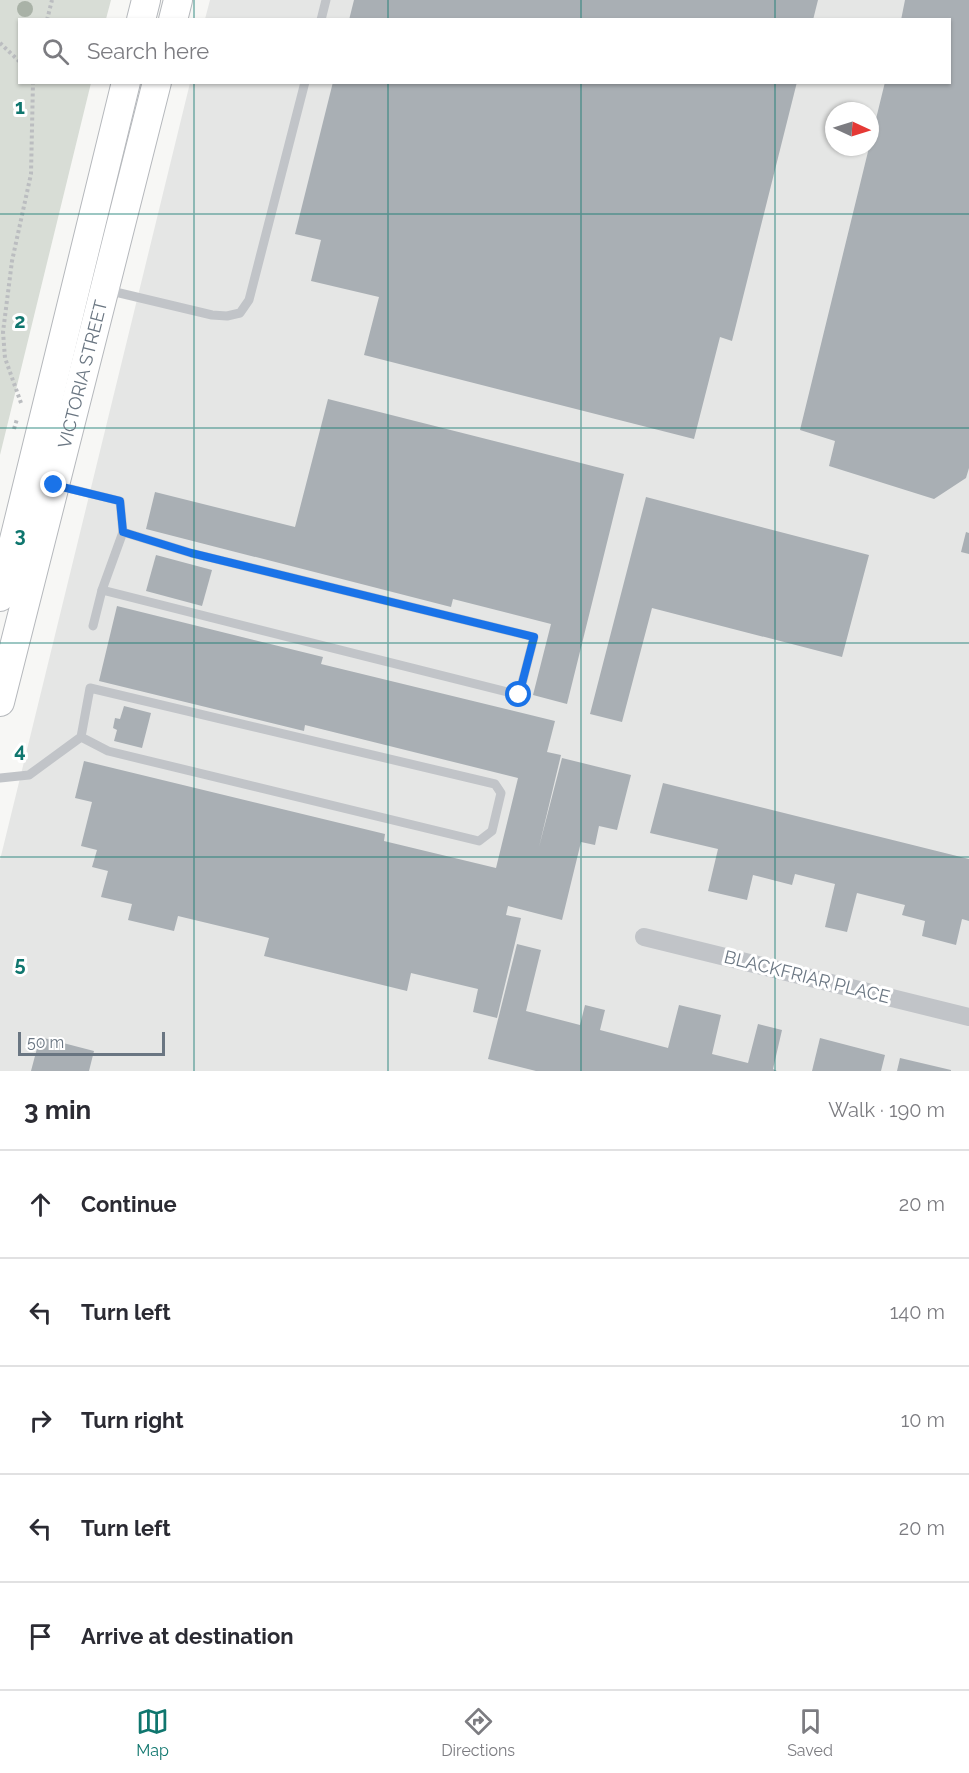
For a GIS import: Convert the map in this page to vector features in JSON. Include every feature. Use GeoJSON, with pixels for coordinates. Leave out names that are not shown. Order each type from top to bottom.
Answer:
{"type":"FeatureCollection","features":[{"type":"Feature","properties":{"kind":"main road"},"geometry":{"type":"LineString","coordinates":[[142,18],[146,0]]}},
{"type":"Feature","properties":{"kind":"main road"},"geometry":{"type":"LineString","coordinates":[[174,18],[178,0]]}},
{"type":"Feature","properties":{"kind":"main road","name":"VICTORIA STREET"},"geometry":{"type":"LineString","coordinates":[[0,597],[126,84]]}},
{"type":"Feature","properties":{"kind":"main road","name":"VICTORIA STREET"},"geometry":{"type":"LineString","coordinates":[[0,702],[156,84]]}},
{"type":"Feature","properties":{"kind":"street","name":"BLACKFRIAR PLACE"},"geometry":{"type":"LineString","coordinates":[[644,937],[969,1017]]}},
{"type":"Feature","properties":{"kind":"lane"},"geometry":{"type":"LineString","coordinates":[[322,18],[326,0]]}},
{"type":"Feature","properties":{"kind":"lane"},"geometry":{"type":"LineString","coordinates":[[104,290],[212,315],[227,316],[240,313],[249,300],[304,84]]}},
{"type":"Feature","properties":{"kind":"lane"},"geometry":{"type":"LineString","coordinates":[[54,485],[120,501],[123,532],[102,590],[93,626]]}},
{"type":"Feature","properties":{"kind":"lane"},"geometry":{"type":"LineString","coordinates":[[102,590],[519,695],[534,637],[191,553],[123,532]]}},
{"type":"Feature","properties":{"kind":"lane"},"geometry":{"type":"LineString","coordinates":[[0,778],[29,775],[81,737],[90,688],[495,784],[501,793],[492,831],[479,841],[108,751],[81,737]]}},
{"type":"Feature","properties":{"kind":"path"},"geometry":{"type":"LineString","coordinates":[[48,18],[52,0]]}},
{"type":"Feature","properties":{"kind":"path"},"geometry":{"type":"LineString","coordinates":[[0,43],[18,60]]}},
{"type":"Feature","properties":{"kind":"path"},"geometry":{"type":"LineString","coordinates":[[14,429],[21,401],[5,358],[4,314],[12,261],[31,174],[33,84]]}},
{"type":"Feature","properties":{"kind":"shaded area"},"geometry":{"type":"Polygon","coordinates":[[[0,0],[111,0],[106,18],[18,18],[18,84],[91,84],[0,455],[0,0]]]}},
{"type":"Feature","properties":{"kind":"shaded area"},"geometry":{"type":"Polygon","coordinates":[[[210,0],[969,0],[969,1071],[0,1071],[0,860],[190,84],[951,84],[951,18],[205,18],[210,0]]]}},
{"type":"Feature","properties":{"kind":"building"},"geometry":{"type":"Polygon","coordinates":[[[354,0],[818,0],[814,18],[350,18],[354,0]]]}},
{"type":"Feature","properties":{"kind":"building"},"geometry":{"type":"Polygon","coordinates":[[[905,0],[969,0],[969,468],[966,478],[934,499],[829,466],[835,441],[800,430],[867,156],[879,156],[879,107],[885,84],[951,84],[951,18],[901,18],[905,0]]]}},
{"type":"Feature","properties":{"kind":"building"},"geometry":{"type":"Polygon","coordinates":[[[332,84],[796,84],[732,341],[720,337],[694,439],[364,355],[379,297],[311,281],[321,240],[295,234],[332,84]]]}},
{"type":"Feature","properties":{"kind":"building"},"geometry":{"type":"Polygon","coordinates":[[[328,399],[624,474],[567,704],[533,695],[551,624],[453,599],[451,607],[146,529],[155,492],[295,527],[328,399]]]}},
{"type":"Feature","properties":{"kind":"building"},"geometry":{"type":"Polygon","coordinates":[[[646,497],[869,555],[842,657],[652,608],[622,722],[590,714],[646,497]]]}},
{"type":"Feature","properties":{"kind":"building"},"geometry":{"type":"Polygon","coordinates":[[[966,532],[969,533],[969,554],[961,552],[966,532]]]}},
{"type":"Feature","properties":{"kind":"building"},"geometry":{"type":"Polygon","coordinates":[[[156,555],[212,570],[202,606],[146,591],[156,555]]]}},
{"type":"Feature","properties":{"kind":"building"},"geometry":{"type":"Polygon","coordinates":[[[117,606],[323,657],[321,664],[555,721],[547,752],[561,755],[539,847],[562,758],[631,775],[617,830],[599,826],[595,845],[581,842],[562,920],[508,906],[506,915],[521,918],[497,1018],[473,1012],[478,989],[411,973],[407,991],[264,956],[269,938],[178,916],[174,931],[128,920],[132,904],[101,897],[108,871],[92,867],[97,850],[81,846],[92,802],[75,798],[84,761],[385,834],[384,841],[496,868],[518,778],[305,725],[304,731],[99,681],[117,606]]]}},
{"type":"Feature","properties":{"kind":"building"},"geometry":{"type":"Polygon","coordinates":[[[124,706],[151,713],[142,748],[114,741],[117,730],[113,728],[115,718],[120,719],[124,706]]]}},
{"type":"Feature","properties":{"kind":"building"},"geometry":{"type":"Polygon","coordinates":[[[663,783],[969,859],[969,921],[962,919],[956,945],[922,936],[925,921],[902,915],[905,905],[857,893],[847,932],[825,927],[835,884],[795,874],[792,885],[753,875],[747,900],[708,891],[718,849],[650,833],[663,783]]]}},
{"type":"Feature","properties":{"kind":"building"},"geometry":{"type":"Polygon","coordinates":[[[517,944],[541,950],[526,1011],[580,1025],[585,1005],[605,1010],[600,1030],[668,1048],[679,1005],[721,1015],[712,1054],[748,1063],[758,1024],[782,1030],[773,1069],[777,1071],[536,1071],[488,1059],[517,944]]]}},
{"type":"Feature","properties":{"kind":"building"},"geometry":{"type":"Polygon","coordinates":[[[40,1037],[94,1051],[89,1071],[31,1071],[40,1037]]]}},
{"type":"Feature","properties":{"kind":"building"},"geometry":{"type":"Polygon","coordinates":[[[820,1038],[885,1055],[881,1071],[812,1071],[820,1038]]]}},
{"type":"Feature","properties":{"kind":"building"},"geometry":{"type":"Polygon","coordinates":[[[900,1058],[951,1070],[951,1071],[897,1071],[900,1058]]]}},
{"type":"Feature","properties":{"kind":"route"},"geometry":{"type":"LineString","coordinates":[[54,485],[120,501],[123,532],[191,553],[534,637],[519,695]]}}]}
